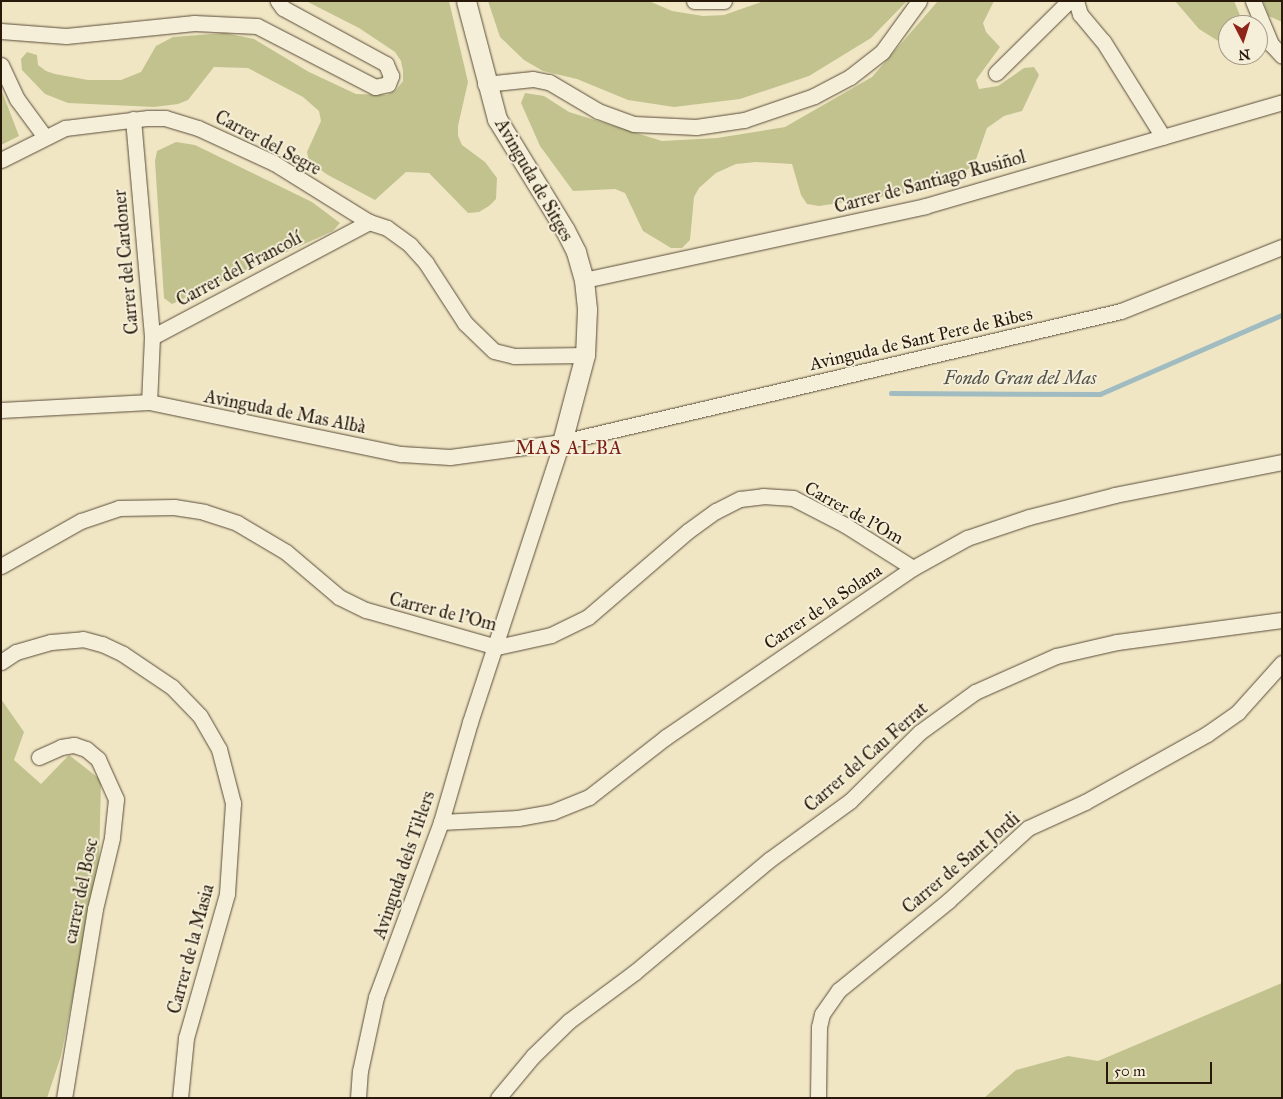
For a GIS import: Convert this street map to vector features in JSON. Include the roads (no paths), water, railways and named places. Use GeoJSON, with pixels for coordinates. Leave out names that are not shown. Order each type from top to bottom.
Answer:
{"type":"FeatureCollection","features":[{"type":"Feature","properties":{"kind":"street","name":"Avinguda de Sitges"},"geometry":{"type":"LineString","coordinates":[[466,1],[485,84],[497,119],[514,150],[565,230],[576,252],[584,280],[587,310],[585,355],[562,442],[497,647]]}},
{"type":"Feature","properties":{"kind":"street"},"geometry":{"type":"LineString","coordinates":[[694,1],[724,1]]}},
{"type":"Feature","properties":{"kind":"street"},"geometry":{"type":"LineString","coordinates":[[485,84],[533,79],[549,82],[598,111],[634,124],[696,127],[744,120],[814,96],[850,78],[882,52],[919,1]]}},
{"type":"Feature","properties":{"kind":"street"},"geometry":{"type":"LineString","coordinates":[[996,73],[1069,1]]}},
{"type":"Feature","properties":{"kind":"street"},"geometry":{"type":"LineString","coordinates":[[1076,1],[1080,14],[1103,41],[1163,137]]}},
{"type":"Feature","properties":{"kind":"street"},"geometry":{"type":"LineString","coordinates":[[1253,1],[1271,44],[1282,56]]}},
{"type":"Feature","properties":{"kind":"street"},"geometry":{"type":"LineString","coordinates":[[1,31],[66,36],[139,27],[222,22],[271,31],[375,87],[384,86],[390,80],[386,64],[280,5],[271,31]]}},
{"type":"Feature","properties":{"kind":"street"},"geometry":{"type":"LineString","coordinates":[[1,65],[18,100],[45,137]]}},
{"type":"Feature","properties":{"kind":"street","name":"Carrer de Santiago Rusiñol"},"geometry":{"type":"LineString","coordinates":[[584,280],[925,206],[1282,102]]}},
{"type":"Feature","properties":{"kind":"street","name":"Carrer del Segre"},"geometry":{"type":"LineString","coordinates":[[1,160],[65,128],[133,119],[165,118],[231,141],[369,222],[387,228],[410,245],[438,280],[465,323],[494,351],[514,356],[585,355]]}},
{"type":"Feature","properties":{"kind":"street","name":"Carrer del Cardoner"},"geometry":{"type":"LineString","coordinates":[[133,119],[152,337],[149,402]]}},
{"type":"Feature","properties":{"kind":"street","name":"Carrer del Francolí"},"geometry":{"type":"LineString","coordinates":[[152,337],[369,222]]}},
{"type":"Feature","properties":{"kind":"street","name":"Avinguda de Sant Pere de Ribes"},"geometry":{"type":"LineString","coordinates":[[562,442],[1120,311],[1282,247]]}},
{"type":"Feature","properties":{"kind":"street","name":"Avinguda de Mas Albà"},"geometry":{"type":"LineString","coordinates":[[1,410],[149,402],[400,454],[450,457],[562,442]]}},
{"type":"Feature","properties":{"kind":"street","name":"Carrer de la Solana"},"geometry":{"type":"LineString","coordinates":[[441,822],[518,818],[552,812],[589,796],[666,737],[913,568],[967,538],[1029,517],[1141,490],[1282,462]]}},
{"type":"Feature","properties":{"kind":"street","name":"Carrer de l'Om"},"geometry":{"type":"LineString","coordinates":[[1,566],[81,521],[119,508],[147,505],[189,509],[237,524],[286,552],[339,597],[366,610],[497,647],[551,635],[588,617],[688,531],[716,510],[740,499],[763,496],[793,498],[845,525],[913,568]]}},
{"type":"Feature","properties":{"kind":"street","name":"Carrer del Cau Ferrat"},"geometry":{"type":"LineString","coordinates":[[498,1098],[533,1056],[569,1022],[635,972],[769,860],[850,801],[920,732],[975,692],[1056,656],[1118,642],[1282,620]]}},
{"type":"Feature","properties":{"kind":"street","name":"Carrer de la Masia"},"geometry":{"type":"LineString","coordinates":[[1,662],[16,652],[51,642],[83,639],[102,644],[123,654],[172,687],[200,716],[219,748],[233,803],[227,894],[186,1038],[180,1098]]}},
{"type":"Feature","properties":{"kind":"street","name":"Avinguda dels Til·lers"},"geometry":{"type":"LineString","coordinates":[[358,1098],[360,1071],[376,998],[441,822],[470,722],[497,647]]}},
{"type":"Feature","properties":{"kind":"street","name":"Carrer de Sant Jordi"},"geometry":{"type":"LineString","coordinates":[[818,1098],[819,1028],[822,1014],[839,990],[948,901],[1028,828],[1085,802],[1207,734],[1238,712],[1282,663]]}},
{"type":"Feature","properties":{"kind":"street","name":"carrer del Bosc"},"geometry":{"type":"LineString","coordinates":[[40,757],[61,747],[74,745],[86,749],[98,759],[116,799],[112,838],[94,909],[64,1098]]}},
{"type":"Feature","properties":{"kind":"waterway","name":"Fondo Gran del Mas"},"geometry":{"type":"LineString","coordinates":[[891,393],[1100,394],[1282,315]]}},
{"type":"Feature","properties":{"kind":"district","name":"MAS ALBA"},"geometry":{"type":"Point","coordinates":[569,448]}}]}
